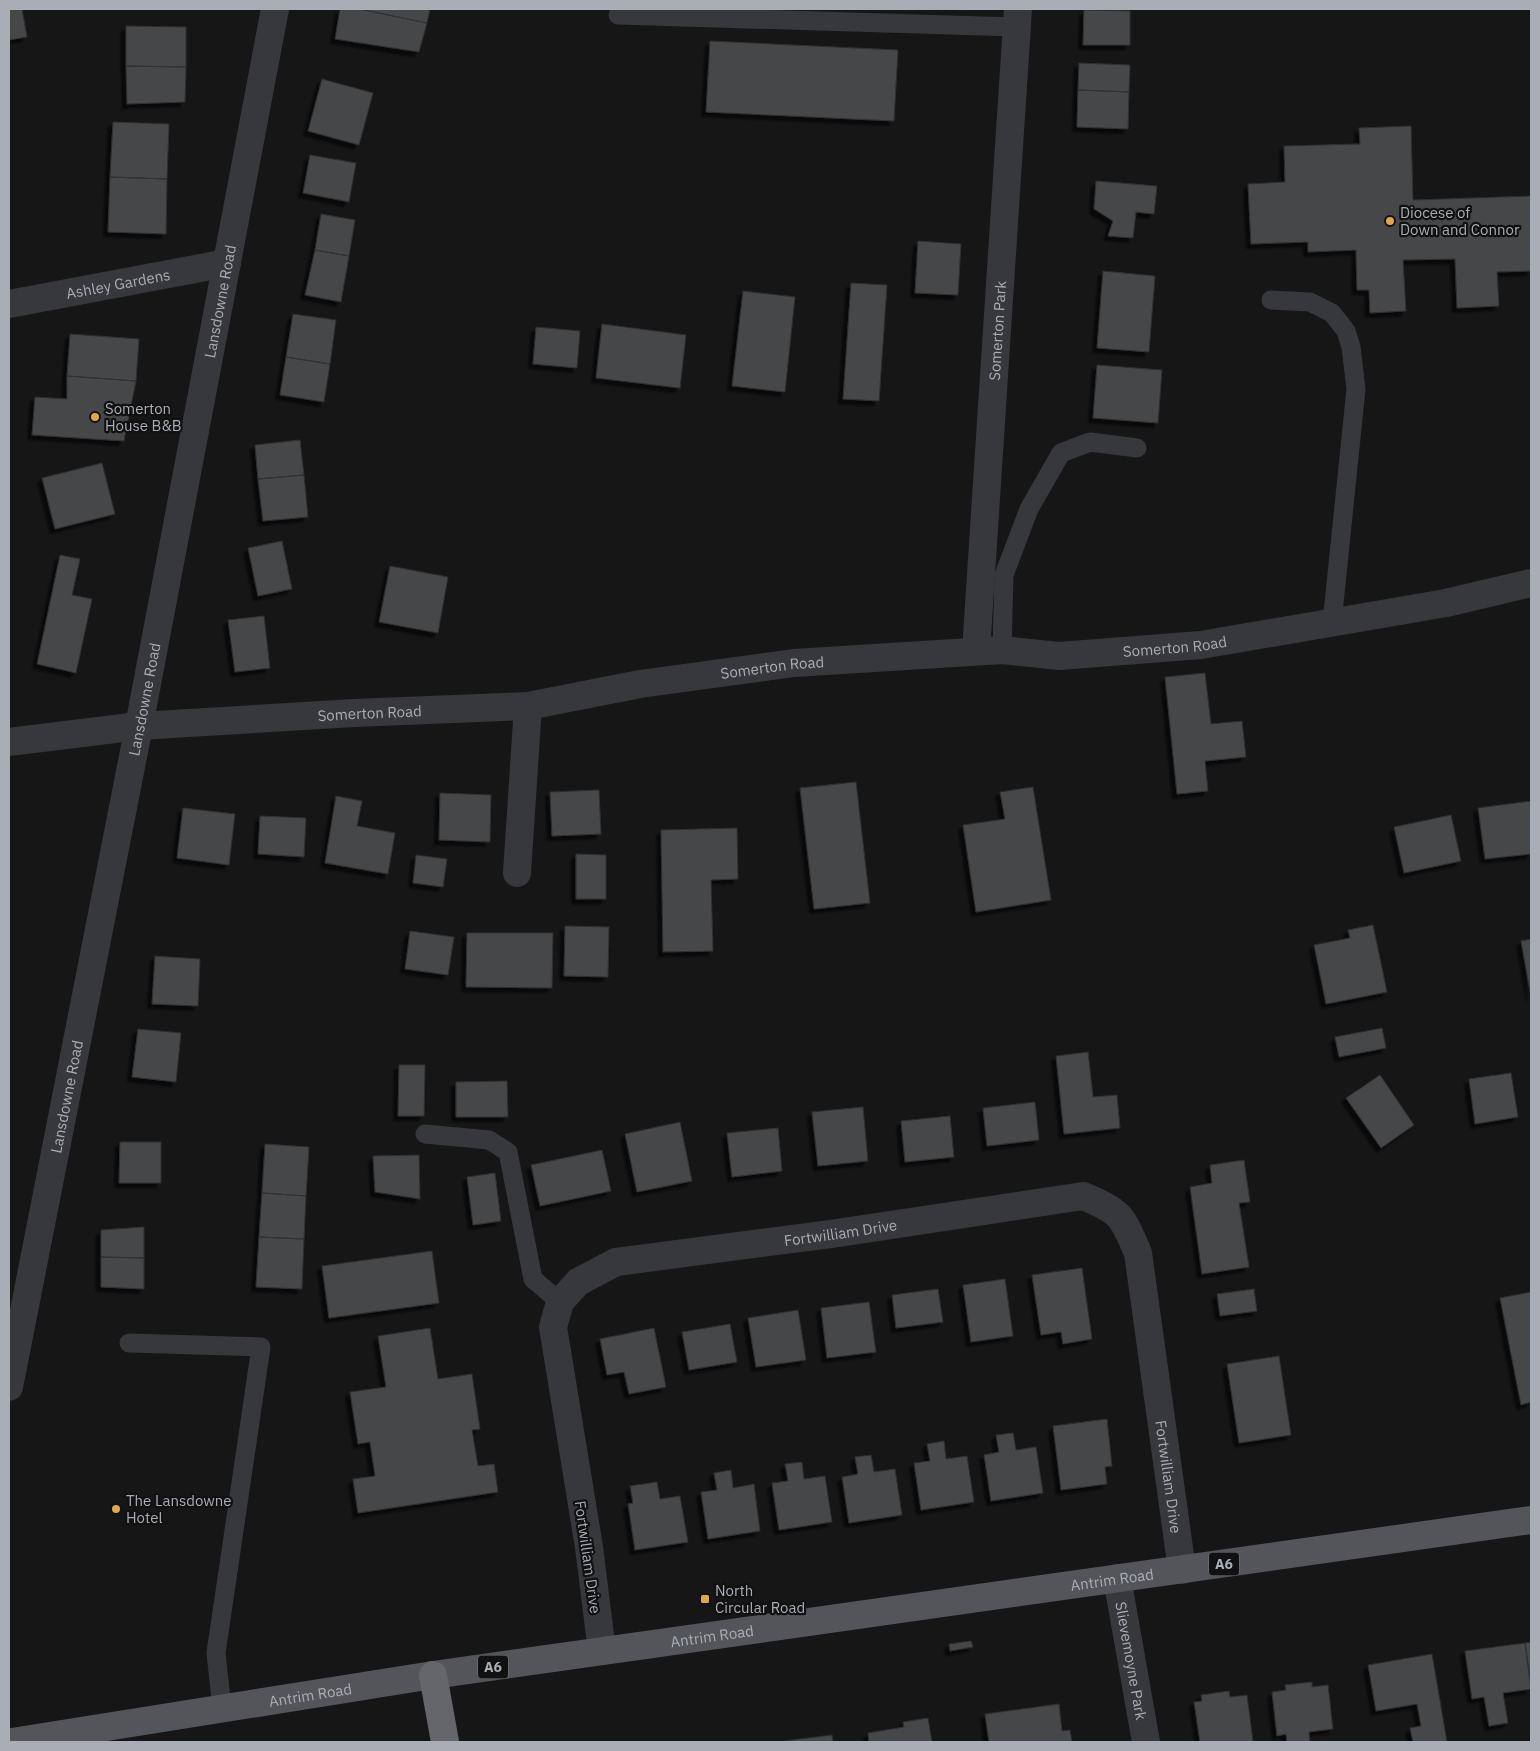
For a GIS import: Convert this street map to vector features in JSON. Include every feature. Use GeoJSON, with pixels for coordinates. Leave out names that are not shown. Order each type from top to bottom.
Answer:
{"type":"FeatureCollection","features":[{"type":"Feature","properties":{"kind":"highway"},"geometry":{"type":"LineString","coordinates":[[433,1675],[445,1742]]}},
{"type":"Feature","properties":{"kind":"main road","name":"Antrim Road"},"geometry":{"type":"LineString","coordinates":[[12,1742],[433,1675],[1531,1520]]}},
{"type":"Feature","properties":{"kind":"street","name":"Lansdowne Road"},"geometry":{"type":"LineString","coordinates":[[9,1387],[139,726],[275,9]]}},
{"type":"Feature","properties":{"kind":"street","name":"Somerton Park"},"geometry":{"type":"LineString","coordinates":[[989,651],[1017,18]]}},
{"type":"Feature","properties":{"kind":"street","name":"Ashley Gardens"},"geometry":{"type":"LineString","coordinates":[[9,304],[227,263]]}},
{"type":"Feature","properties":{"kind":"street","name":"Somerton Road"},"geometry":{"type":"LineString","coordinates":[[9,742],[139,726],[354,713],[528,706],[640,684],[794,663],[989,651],[1059,656],[1201,645],[1446,603],[1531,583]]}},
{"type":"Feature","properties":{"kind":"street"},"geometry":{"type":"LineString","coordinates":[[517,873],[528,706]]}},
{"type":"Feature","properties":{"kind":"street","name":"Fortwilliam Drive"},"geometry":{"type":"LineString","coordinates":[[602,1651],[589,1547],[553,1326],[560,1302],[578,1282],[616,1262],[831,1234],[1083,1196],[1109,1206],[1123,1220],[1138,1254],[1182,1570]]}},
{"type":"Feature","properties":{"kind":"street","name":"Slievemoyne Park"},"geometry":{"type":"LineString","coordinates":[[1117,1578],[1146,1742]]}},
{"type":"Feature","properties":{"kind":"lane"},"geometry":{"type":"LineString","coordinates":[[618,15],[1017,18]]}},
{"type":"Feature","properties":{"kind":"lane"},"geometry":{"type":"LineString","coordinates":[[1271,300],[1310,302],[1332,313],[1346,331],[1351,347],[1356,390],[1332,623]]}},
{"type":"Feature","properties":{"kind":"lane"},"geometry":{"type":"LineString","coordinates":[[989,651],[1004,575],[1029,509],[1061,453],[1090,442],[1137,448]]}},
{"type":"Feature","properties":{"kind":"lane"},"geometry":{"type":"LineString","coordinates":[[425,1134],[490,1140],[508,1152],[533,1279],[560,1302]]}},
{"type":"Feature","properties":{"kind":"lane"},"geometry":{"type":"LineString","coordinates":[[129,1343],[261,1347],[216,1652],[222,1708]]}},
{"type":"Feature","properties":{"kind":"building"},"geometry":{"type":"Polygon","coordinates":[[[9,9],[22,9],[27,37],[9,40],[9,9]]]}},
{"type":"Feature","properties":{"kind":"building"},"geometry":{"type":"Polygon","coordinates":[[[340,9],[359,9],[427,23],[419,52],[335,39],[340,9]]]}},
{"type":"Feature","properties":{"kind":"building"},"geometry":{"type":"Polygon","coordinates":[[[359,9],[430,9],[427,23],[359,9]]]}},
{"type":"Feature","properties":{"kind":"building"},"geometry":{"type":"Polygon","coordinates":[[[1084,10],[1130,11],[1130,45],[1083,45],[1084,10]]]}},
{"type":"Feature","properties":{"kind":"building"},"geometry":{"type":"Polygon","coordinates":[[[126,26],[186,27],[186,67],[126,66],[126,26]]]}},
{"type":"Feature","properties":{"kind":"building"},"geometry":{"type":"Polygon","coordinates":[[[710,41],[898,50],[894,121],[706,112],[710,41]]]}},
{"type":"Feature","properties":{"kind":"building"},"geometry":{"type":"Polygon","coordinates":[[[1079,63],[1130,65],[1129,92],[1078,90],[1079,63]]]}},
{"type":"Feature","properties":{"kind":"building"},"geometry":{"type":"Polygon","coordinates":[[[126,66],[186,67],[185,102],[127,104],[126,66]]]}},
{"type":"Feature","properties":{"kind":"building"},"geometry":{"type":"Polygon","coordinates":[[[322,79],[373,93],[359,145],[308,131],[322,79]]]}},
{"type":"Feature","properties":{"kind":"building"},"geometry":{"type":"Polygon","coordinates":[[[1078,90],[1129,92],[1128,129],[1077,127],[1078,90]]]}},
{"type":"Feature","properties":{"kind":"building"},"geometry":{"type":"Polygon","coordinates":[[[113,122],[169,124],[167,179],[110,177],[113,122]]]}},
{"type":"Feature","properties":{"kind":"building","name":"Diocese of Down and Connor"},"geometry":{"type":"Polygon","coordinates":[[[1411,126],[1413,200],[1531,196],[1531,271],[1497,272],[1499,306],[1457,308],[1455,259],[1403,260],[1406,311],[1370,313],[1369,290],[1357,290],[1356,250],[1308,252],[1308,242],[1251,244],[1248,184],[1285,182],[1284,146],[1360,144],[1359,128],[1411,126]]]}},
{"type":"Feature","properties":{"kind":"building"},"geometry":{"type":"Polygon","coordinates":[[[310,155],[356,163],[349,202],[303,193],[310,155]]]}},
{"type":"Feature","properties":{"kind":"building"},"geometry":{"type":"Polygon","coordinates":[[[110,177],[167,179],[166,234],[108,232],[110,177]]]}},
{"type":"Feature","properties":{"kind":"building"},"geometry":{"type":"Polygon","coordinates":[[[1096,181],[1157,186],[1154,214],[1136,212],[1133,238],[1108,236],[1113,221],[1094,209],[1096,181]]]}},
{"type":"Feature","properties":{"kind":"building"},"geometry":{"type":"Polygon","coordinates":[[[321,214],[355,220],[349,256],[315,250],[321,214]]]}},
{"type":"Feature","properties":{"kind":"building"},"geometry":{"type":"Polygon","coordinates":[[[918,241],[961,244],[958,295],[915,293],[918,241]]]}},
{"type":"Feature","properties":{"kind":"building"},"geometry":{"type":"Polygon","coordinates":[[[315,250],[349,256],[341,302],[305,295],[315,250]]]}},
{"type":"Feature","properties":{"kind":"building"},"geometry":{"type":"Polygon","coordinates":[[[1103,271],[1155,276],[1149,352],[1097,348],[1103,271]]]}},
{"type":"Feature","properties":{"kind":"building"},"geometry":{"type":"Polygon","coordinates":[[[851,283],[887,285],[879,401],[843,399],[851,283]]]}},
{"type":"Feature","properties":{"kind":"building"},"geometry":{"type":"Polygon","coordinates":[[[743,291],[795,297],[785,392],[732,386],[743,291]]]}},
{"type":"Feature","properties":{"kind":"building"},"geometry":{"type":"Polygon","coordinates":[[[293,314],[336,320],[330,364],[286,357],[293,314]]]}},
{"type":"Feature","properties":{"kind":"building"},"geometry":{"type":"Polygon","coordinates":[[[602,324],[686,335],[680,388],[596,378],[602,324]]]}},
{"type":"Feature","properties":{"kind":"building"},"geometry":{"type":"Polygon","coordinates":[[[536,327],[580,331],[577,368],[533,364],[536,327]]]}},
{"type":"Feature","properties":{"kind":"building"},"geometry":{"type":"Polygon","coordinates":[[[70,334],[139,339],[136,381],[67,376],[70,334]]]}},
{"type":"Feature","properties":{"kind":"building"},"geometry":{"type":"Polygon","coordinates":[[[286,357],[330,364],[324,402],[280,395],[286,357]]]}},
{"type":"Feature","properties":{"kind":"building"},"geometry":{"type":"Polygon","coordinates":[[[1097,365],[1162,370],[1158,423],[1093,418],[1097,365]]]}},
{"type":"Feature","properties":{"kind":"building"},"geometry":{"type":"Polygon","coordinates":[[[67,376],[136,381],[124,441],[32,435],[35,397],[67,399],[67,376]]]}},
{"type":"Feature","properties":{"kind":"building"},"geometry":{"type":"Polygon","coordinates":[[[300,440],[304,475],[258,479],[255,445],[300,440]]]}},
{"type":"Feature","properties":{"kind":"building"},"geometry":{"type":"Polygon","coordinates":[[[102,463],[115,514],[55,529],[42,478],[102,463]]]}},
{"type":"Feature","properties":{"kind":"building"},"geometry":{"type":"Polygon","coordinates":[[[304,475],[308,517],[263,521],[258,479],[304,475]]]}},
{"type":"Feature","properties":{"kind":"building"},"geometry":{"type":"Polygon","coordinates":[[[282,541],[292,589],[258,596],[248,548],[282,541]]]}},
{"type":"Feature","properties":{"kind":"building"},"geometry":{"type":"Polygon","coordinates":[[[60,555],[80,559],[72,595],[92,599],[76,673],[37,664],[60,555]]]}},
{"type":"Feature","properties":{"kind":"building"},"geometry":{"type":"Polygon","coordinates":[[[390,566],[448,577],[438,633],[379,622],[390,566]]]}},
{"type":"Feature","properties":{"kind":"building"},"geometry":{"type":"Polygon","coordinates":[[[264,616],[270,668],[235,672],[228,620],[264,616]]]}},
{"type":"Feature","properties":{"kind":"building"},"geometry":{"type":"Polygon","coordinates":[[[1205,673],[1211,724],[1242,721],[1246,757],[1205,761],[1208,791],[1177,794],[1165,677],[1205,673]]]}},
{"type":"Feature","properties":{"kind":"building"},"geometry":{"type":"Polygon","coordinates":[[[856,782],[870,903],[814,909],[800,788],[856,782]]]}},
{"type":"Feature","properties":{"kind":"building"},"geometry":{"type":"Polygon","coordinates":[[[1033,787],[1051,900],[976,912],[963,825],[1005,819],[1000,792],[1033,787]]]}},
{"type":"Feature","properties":{"kind":"building"},"geometry":{"type":"Polygon","coordinates":[[[599,790],[601,834],[552,836],[550,792],[599,790]]]}},
{"type":"Feature","properties":{"kind":"building"},"geometry":{"type":"Polygon","coordinates":[[[440,793],[491,795],[490,842],[439,840],[440,793]]]}},
{"type":"Feature","properties":{"kind":"building"},"geometry":{"type":"Polygon","coordinates":[[[336,796],[362,801],[357,826],[395,833],[388,874],[325,863],[336,796]]]}},
{"type":"Feature","properties":{"kind":"building"},"geometry":{"type":"Polygon","coordinates":[[[1531,801],[1531,854],[1485,859],[1478,808],[1531,801]]]}},
{"type":"Feature","properties":{"kind":"building"},"geometry":{"type":"Polygon","coordinates":[[[183,808],[235,814],[229,865],[177,858],[183,808]]]}},
{"type":"Feature","properties":{"kind":"building"},"geometry":{"type":"Polygon","coordinates":[[[1451,815],[1461,861],[1404,873],[1394,827],[1451,815]]]}},
{"type":"Feature","properties":{"kind":"building"},"geometry":{"type":"Polygon","coordinates":[[[260,816],[306,818],[304,857],[258,854],[260,816]]]}},
{"type":"Feature","properties":{"kind":"building"},"geometry":{"type":"Polygon","coordinates":[[[737,828],[738,879],[711,880],[713,951],[663,952],[661,830],[737,828]]]}},
{"type":"Feature","properties":{"kind":"building"},"geometry":{"type":"Polygon","coordinates":[[[576,854],[606,855],[606,899],[576,899],[576,854]]]}},
{"type":"Feature","properties":{"kind":"building"},"geometry":{"type":"Polygon","coordinates":[[[416,855],[447,859],[443,887],[413,883],[416,855]]]}},
{"type":"Feature","properties":{"kind":"building"},"geometry":{"type":"Polygon","coordinates":[[[1373,925],[1387,992],[1326,1004],[1314,945],[1350,938],[1348,930],[1373,925]]]}},
{"type":"Feature","properties":{"kind":"building"},"geometry":{"type":"Polygon","coordinates":[[[565,926],[609,927],[608,977],[564,976],[565,926]]]}},
{"type":"Feature","properties":{"kind":"building"},"geometry":{"type":"Polygon","coordinates":[[[410,931],[454,937],[448,975],[405,969],[410,931]]]}},
{"type":"Feature","properties":{"kind":"building"},"geometry":{"type":"Polygon","coordinates":[[[467,933],[553,933],[552,988],[466,987],[467,933]]]}},
{"type":"Feature","properties":{"kind":"building"},"geometry":{"type":"Polygon","coordinates":[[[1531,939],[1531,997],[1521,941],[1531,939]]]}},
{"type":"Feature","properties":{"kind":"building"},"geometry":{"type":"Polygon","coordinates":[[[155,956],[200,959],[198,1006],[152,1004],[155,956]]]}},
{"type":"Feature","properties":{"kind":"building"},"geometry":{"type":"Polygon","coordinates":[[[1382,1028],[1386,1048],[1339,1057],[1335,1037],[1382,1028]]]}},
{"type":"Feature","properties":{"kind":"building"},"geometry":{"type":"Polygon","coordinates":[[[138,1029],[181,1033],[176,1082],[132,1077],[138,1029]]]}},
{"type":"Feature","properties":{"kind":"building"},"geometry":{"type":"Polygon","coordinates":[[[1088,1052],[1093,1097],[1117,1095],[1120,1128],[1064,1134],[1056,1056],[1088,1052]]]}},
{"type":"Feature","properties":{"kind":"building"},"geometry":{"type":"Polygon","coordinates":[[[399,1065],[425,1065],[424,1116],[398,1116],[399,1065]]]}},
{"type":"Feature","properties":{"kind":"building"},"geometry":{"type":"Polygon","coordinates":[[[1511,1073],[1518,1117],[1475,1124],[1469,1079],[1511,1073]]]}},
{"type":"Feature","properties":{"kind":"building"},"geometry":{"type":"Polygon","coordinates":[[[1380,1075],[1414,1125],[1381,1148],[1346,1098],[1380,1075]]]}},
{"type":"Feature","properties":{"kind":"building"},"geometry":{"type":"Polygon","coordinates":[[[507,1081],[508,1117],[456,1117],[456,1082],[507,1081]]]}},
{"type":"Feature","properties":{"kind":"building"},"geometry":{"type":"Polygon","coordinates":[[[1035,1102],[1039,1140],[987,1146],[983,1108],[1035,1102]]]}},
{"type":"Feature","properties":{"kind":"building"},"geometry":{"type":"Polygon","coordinates":[[[863,1107],[868,1161],[818,1166],[812,1112],[863,1107]]]}},
{"type":"Feature","properties":{"kind":"building"},"geometry":{"type":"Polygon","coordinates":[[[950,1116],[954,1157],[905,1162],[901,1121],[950,1116]]]}},
{"type":"Feature","properties":{"kind":"building"},"geometry":{"type":"Polygon","coordinates":[[[680,1122],[692,1181],[637,1192],[625,1134],[680,1122]]]}},
{"type":"Feature","properties":{"kind":"building"},"geometry":{"type":"Polygon","coordinates":[[[778,1128],[782,1171],[732,1177],[727,1133],[778,1128]]]}},
{"type":"Feature","properties":{"kind":"building"},"geometry":{"type":"Polygon","coordinates":[[[120,1142],[161,1142],[161,1183],[119,1183],[120,1142]]]}},
{"type":"Feature","properties":{"kind":"building"},"geometry":{"type":"Polygon","coordinates":[[[265,1144],[309,1147],[306,1196],[262,1193],[265,1144]]]}},
{"type":"Feature","properties":{"kind":"building"},"geometry":{"type":"Polygon","coordinates":[[[602,1150],[611,1191],[540,1206],[531,1165],[602,1150]]]}},
{"type":"Feature","properties":{"kind":"building"},"geometry":{"type":"Polygon","coordinates":[[[419,1155],[420,1199],[375,1192],[373,1156],[419,1155]]]}},
{"type":"Feature","properties":{"kind":"building"},"geometry":{"type":"Polygon","coordinates":[[[1244,1160],[1250,1202],[1239,1203],[1249,1267],[1202,1274],[1190,1187],[1212,1183],[1210,1165],[1244,1160]]]}},
{"type":"Feature","properties":{"kind":"building"},"geometry":{"type":"Polygon","coordinates":[[[495,1173],[501,1221],[473,1225],[467,1177],[495,1173]]]}},
{"type":"Feature","properties":{"kind":"building"},"geometry":{"type":"Polygon","coordinates":[[[262,1193],[306,1196],[304,1239],[259,1237],[262,1193]]]}},
{"type":"Feature","properties":{"kind":"building"},"geometry":{"type":"Polygon","coordinates":[[[144,1227],[144,1258],[101,1257],[101,1230],[144,1227]]]}},
{"type":"Feature","properties":{"kind":"building"},"geometry":{"type":"Polygon","coordinates":[[[259,1237],[304,1239],[302,1289],[256,1287],[259,1237]]]}},
{"type":"Feature","properties":{"kind":"building"},"geometry":{"type":"Polygon","coordinates":[[[432,1251],[439,1303],[329,1318],[322,1266],[432,1251]]]}},
{"type":"Feature","properties":{"kind":"building"},"geometry":{"type":"Polygon","coordinates":[[[101,1257],[144,1258],[144,1289],[101,1287],[101,1257]]]}},
{"type":"Feature","properties":{"kind":"building"},"geometry":{"type":"Polygon","coordinates":[[[1082,1268],[1092,1339],[1063,1344],[1061,1332],[1041,1335],[1032,1275],[1082,1268]]]}},
{"type":"Feature","properties":{"kind":"building"},"geometry":{"type":"Polygon","coordinates":[[[1005,1279],[1013,1336],[971,1342],[963,1285],[1005,1279]]]}},
{"type":"Feature","properties":{"kind":"building"},"geometry":{"type":"Polygon","coordinates":[[[938,1289],[943,1322],[896,1328],[892,1295],[938,1289]]]}},
{"type":"Feature","properties":{"kind":"building"},"geometry":{"type":"Polygon","coordinates":[[[1254,1289],[1257,1311],[1220,1316],[1217,1294],[1254,1289]]]}},
{"type":"Feature","properties":{"kind":"building"},"geometry":{"type":"Polygon","coordinates":[[[1531,1292],[1531,1402],[1521,1405],[1500,1298],[1531,1292]]]}},
{"type":"Feature","properties":{"kind":"building"},"geometry":{"type":"Polygon","coordinates":[[[869,1302],[876,1352],[827,1358],[821,1308],[869,1302]]]}},
{"type":"Feature","properties":{"kind":"building"},"geometry":{"type":"Polygon","coordinates":[[[798,1310],[806,1360],[756,1367],[748,1318],[798,1310]]]}},
{"type":"Feature","properties":{"kind":"building"},"geometry":{"type":"Polygon","coordinates":[[[730,1324],[737,1362],[689,1370],[682,1332],[730,1324]]]}},
{"type":"Feature","properties":{"kind":"building"},"geometry":{"type":"Polygon","coordinates":[[[430,1328],[438,1379],[472,1374],[480,1429],[472,1430],[478,1466],[494,1464],[498,1492],[358,1513],[353,1479],[375,1476],[370,1442],[358,1444],[350,1392],[386,1387],[378,1336],[430,1328]]]}},
{"type":"Feature","properties":{"kind":"building"},"geometry":{"type":"Polygon","coordinates":[[[654,1328],[666,1387],[629,1394],[624,1372],[607,1375],[600,1339],[654,1328]]]}},
{"type":"Feature","properties":{"kind":"building"},"geometry":{"type":"Polygon","coordinates":[[[1279,1356],[1291,1435],[1239,1443],[1227,1364],[1279,1356]]]}},
{"type":"Feature","properties":{"kind":"building"},"geometry":{"type":"Polygon","coordinates":[[[1107,1419],[1112,1466],[1105,1467],[1107,1484],[1061,1490],[1053,1426],[1107,1419]]]}},
{"type":"Feature","properties":{"kind":"building"},"geometry":{"type":"Polygon","coordinates":[[[1013,1433],[1016,1450],[1036,1447],[1043,1493],[991,1501],[984,1455],[999,1452],[996,1435],[1013,1433]]]}},
{"type":"Feature","properties":{"kind":"building"},"geometry":{"type":"Polygon","coordinates":[[[944,1441],[946,1459],[967,1456],[974,1502],[921,1510],[914,1463],[930,1461],[927,1444],[944,1441]]]}},
{"type":"Feature","properties":{"kind":"building"},"geometry":{"type":"Polygon","coordinates":[[[871,1455],[874,1472],[895,1469],[902,1515],[849,1523],[842,1477],[858,1474],[855,1457],[871,1455]]]}},
{"type":"Feature","properties":{"kind":"building"},"geometry":{"type":"Polygon","coordinates":[[[802,1462],[804,1479],[825,1476],[832,1522],[779,1530],[772,1483],[788,1481],[785,1464],[802,1462]]]}},
{"type":"Feature","properties":{"kind":"building"},"geometry":{"type":"Polygon","coordinates":[[[731,1470],[733,1488],[754,1484],[760,1531],[708,1539],[701,1492],[717,1490],[714,1473],[731,1470]]]}},
{"type":"Feature","properties":{"kind":"building"},"geometry":{"type":"Polygon","coordinates":[[[657,1482],[660,1499],[680,1496],[688,1542],[635,1550],[628,1504],[633,1503],[630,1486],[657,1482]]]}},
{"type":"Feature","properties":{"kind":"building"},"geometry":{"type":"Polygon","coordinates":[[[971,1641],[973,1647],[950,1651],[949,1644],[971,1641]]]}},
{"type":"Feature","properties":{"kind":"building"},"geometry":{"type":"Polygon","coordinates":[[[1531,1642],[1531,1683],[1525,1643],[1531,1642]]]}},
{"type":"Feature","properties":{"kind":"building"},"geometry":{"type":"Polygon","coordinates":[[[1525,1643],[1531,1689],[1503,1693],[1508,1723],[1489,1726],[1484,1697],[1472,1699],[1465,1651],[1525,1643]]]}},
{"type":"Feature","properties":{"kind":"building"},"geometry":{"type":"Polygon","coordinates":[[[1432,1654],[1447,1742],[1413,1742],[1410,1728],[1421,1726],[1417,1704],[1376,1711],[1368,1665],[1432,1654]]]}},
{"type":"Feature","properties":{"kind":"building"},"geometry":{"type":"Polygon","coordinates":[[[1312,1682],[1312,1687],[1328,1685],[1333,1729],[1309,1732],[1310,1742],[1287,1742],[1286,1734],[1277,1736],[1272,1692],[1286,1690],[1285,1685],[1312,1682]]]}},
{"type":"Feature","properties":{"kind":"building"},"geometry":{"type":"Polygon","coordinates":[[[1229,1691],[1230,1697],[1247,1695],[1253,1742],[1200,1742],[1194,1702],[1202,1701],[1201,1695],[1229,1691]]]}},
{"type":"Feature","properties":{"kind":"building"},"geometry":{"type":"Polygon","coordinates":[[[1059,1704],[1062,1731],[1070,1730],[1072,1742],[989,1742],[985,1714],[1059,1704]]]}},
{"type":"Feature","properties":{"kind":"building"},"geometry":{"type":"Polygon","coordinates":[[[928,1718],[932,1742],[869,1742],[868,1733],[904,1727],[903,1722],[928,1718]]]}},
{"type":"Feature","properties":{"kind":"building"},"geometry":{"type":"Polygon","coordinates":[[[832,1735],[833,1742],[777,1742],[832,1735]]]}},
{"type":"Feature","properties":{"kind":"place","name":"Diocese of Down and Connor"},"geometry":{"type":"Point","coordinates":[1390,221]}},
{"type":"Feature","properties":{"kind":"place","name":"Somerton House B&B"},"geometry":{"type":"Point","coordinates":[95,417]}},
{"type":"Feature","properties":{"kind":"place","name":"The Lansdowne Hotel"},"geometry":{"type":"Point","coordinates":[116,1509]}},
{"type":"Feature","properties":{"kind":"place","name":"North Circular Road"},"geometry":{"type":"Point","coordinates":[705,1599]}}]}
